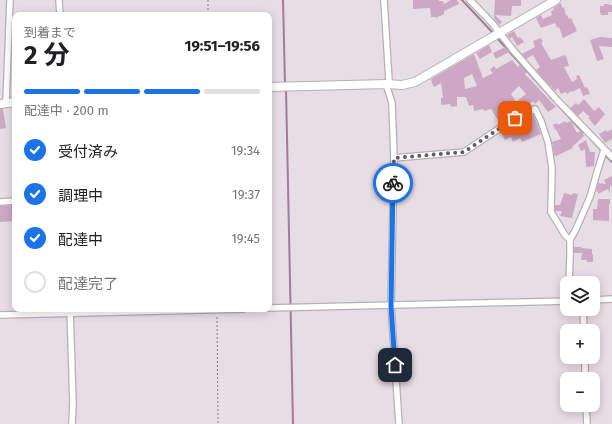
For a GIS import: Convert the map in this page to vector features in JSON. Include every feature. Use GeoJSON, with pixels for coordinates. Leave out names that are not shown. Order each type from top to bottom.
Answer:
{"type":"FeatureCollection","features":[{"type":"Feature","properties":{"kind":"street"},"geometry":{"type":"LineString","coordinates":[[3,104],[10,0]]}},
{"type":"Feature","properties":{"kind":"street"},"geometry":{"type":"LineString","coordinates":[[60,0],[60,12]]}},
{"type":"Feature","properties":{"kind":"street"},"geometry":{"type":"LineString","coordinates":[[384,0],[389,80],[386,84],[392,103],[394,158],[391,306],[399,424]]}},
{"type":"Feature","properties":{"kind":"street"},"geometry":{"type":"LineString","coordinates":[[470,0],[492,23],[557,100],[612,158]]}},
{"type":"Feature","properties":{"kind":"street"},"geometry":{"type":"LineString","coordinates":[[272,87],[386,84],[402,85],[415,82],[556,0]]}},
{"type":"Feature","properties":{"kind":"street"},"geometry":{"type":"LineString","coordinates":[[394,158],[464,152],[515,118],[536,109],[548,142],[552,168],[551,212],[565,235],[570,240]]}},
{"type":"Feature","properties":{"kind":"street"},"geometry":{"type":"LineString","coordinates":[[569,276],[570,240],[590,197],[604,150]]}},
{"type":"Feature","properties":{"kind":"street"},"geometry":{"type":"LineString","coordinates":[[0,202],[12,201]]}},
{"type":"Feature","properties":{"kind":"street"},"geometry":{"type":"LineString","coordinates":[[600,300],[612,300]]}},
{"type":"Feature","properties":{"kind":"street"},"geometry":{"type":"LineString","coordinates":[[272,308],[560,301]]}},
{"type":"Feature","properties":{"kind":"street"},"geometry":{"type":"LineString","coordinates":[[0,315],[52,312]]}},
{"type":"Feature","properties":{"kind":"street"},"geometry":{"type":"LineString","coordinates":[[70,312],[73,404],[72,424]]}},
{"type":"Feature","properties":{"kind":"street"},"geometry":{"type":"LineString","coordinates":[[586,412],[587,424]]}},
{"type":"Feature","properties":{"kind":"path"},"geometry":{"type":"LineString","coordinates":[[208,0],[208,12]]}},
{"type":"Feature","properties":{"kind":"path"},"geometry":{"type":"LineString","coordinates":[[217,312],[218,424]]}},
{"type":"Feature","properties":{"kind":"building"},"geometry":{"type":"Polygon","coordinates":[[[413,0],[439,0],[443,1],[444,4],[451,0],[457,0],[459,4],[444,11],[444,14],[436,18],[431,17],[430,8],[413,9],[413,0]]]}},
{"type":"Feature","properties":{"kind":"building"},"geometry":{"type":"Polygon","coordinates":[[[495,0],[521,0],[521,6],[512,6],[511,16],[495,15],[502,22],[499,25],[494,18],[495,0]]]}},
{"type":"Feature","properties":{"kind":"building"},"geometry":{"type":"Polygon","coordinates":[[[561,3],[562,8],[564,7],[566,16],[567,15],[569,19],[571,18],[577,31],[563,38],[559,27],[557,28],[555,23],[541,28],[536,18],[541,15],[543,19],[552,15],[551,11],[554,10],[553,8],[561,3]]]}},
{"type":"Feature","properties":{"kind":"building"},"geometry":{"type":"Polygon","coordinates":[[[604,4],[612,5],[612,12],[608,12],[608,15],[601,15],[600,6],[604,6],[604,4]]]}},
{"type":"Feature","properties":{"kind":"building"},"geometry":{"type":"Polygon","coordinates":[[[514,31],[518,38],[520,37],[524,42],[517,46],[512,37],[510,39],[507,35],[514,31]]]}},
{"type":"Feature","properties":{"kind":"building"},"geometry":{"type":"Polygon","coordinates":[[[600,37],[612,38],[612,47],[599,46],[604,59],[597,61],[590,40],[600,37]]]}},
{"type":"Feature","properties":{"kind":"building"},"geometry":{"type":"Polygon","coordinates":[[[541,38],[543,42],[541,43],[551,60],[565,55],[566,56],[569,66],[564,67],[572,82],[577,79],[576,76],[579,75],[585,88],[587,87],[590,94],[583,96],[580,88],[567,94],[566,92],[561,94],[558,88],[555,91],[536,70],[540,67],[533,55],[526,59],[522,54],[535,47],[533,41],[541,38]]]}},
{"type":"Feature","properties":{"kind":"building"},"geometry":{"type":"Polygon","coordinates":[[[489,45],[492,52],[480,59],[476,53],[489,45]]]}},
{"type":"Feature","properties":{"kind":"building"},"geometry":{"type":"Polygon","coordinates":[[[505,47],[509,52],[496,59],[493,53],[505,47]]]}},
{"type":"Feature","properties":{"kind":"building"},"geometry":{"type":"Polygon","coordinates":[[[474,54],[483,78],[493,73],[490,70],[494,66],[496,69],[512,60],[518,67],[520,65],[527,72],[525,74],[556,107],[548,112],[539,100],[535,104],[533,101],[523,109],[518,112],[516,110],[499,122],[491,109],[474,111],[473,105],[469,106],[466,97],[457,97],[457,106],[451,107],[450,104],[441,105],[441,98],[443,98],[441,83],[434,87],[431,79],[474,54]],[[472,74],[464,78],[465,89],[477,86],[472,74]],[[519,86],[511,94],[516,102],[526,94],[519,86]]]}},
{"type":"Feature","properties":{"kind":"building"},"geometry":{"type":"Polygon","coordinates":[[[584,99],[594,111],[599,107],[605,114],[595,126],[588,118],[590,117],[583,111],[578,116],[570,108],[576,103],[578,105],[584,99]]]}},
{"type":"Feature","properties":{"kind":"building"},"geometry":{"type":"Polygon","coordinates":[[[0,109],[3,109],[6,128],[0,129],[0,109]]]}},
{"type":"Feature","properties":{"kind":"building"},"geometry":{"type":"Polygon","coordinates":[[[533,115],[541,134],[522,142],[520,138],[513,142],[511,137],[505,140],[501,132],[506,129],[507,131],[518,127],[517,123],[533,115]]]}},
{"type":"Feature","properties":{"kind":"building"},"geometry":{"type":"Polygon","coordinates":[[[565,121],[566,123],[571,121],[577,133],[581,131],[584,136],[572,147],[573,148],[556,156],[554,155],[552,142],[561,139],[553,125],[557,123],[558,125],[565,121]]]}},
{"type":"Feature","properties":{"kind":"building"},"geometry":{"type":"Polygon","coordinates":[[[612,129],[612,139],[605,143],[599,134],[606,130],[607,132],[612,129]]]}},
{"type":"Feature","properties":{"kind":"building"},"geometry":{"type":"Polygon","coordinates":[[[586,140],[590,152],[595,152],[594,166],[586,167],[585,149],[581,151],[578,145],[586,140]]]}},
{"type":"Feature","properties":{"kind":"building"},"geometry":{"type":"Polygon","coordinates":[[[612,176],[612,188],[610,184],[610,193],[608,189],[598,194],[596,191],[598,183],[606,184],[604,180],[612,176]]]}},
{"type":"Feature","properties":{"kind":"building"},"geometry":{"type":"Polygon","coordinates":[[[564,193],[572,195],[573,193],[578,194],[572,218],[560,216],[562,211],[555,211],[555,205],[560,205],[564,193]]]}},
{"type":"Feature","properties":{"kind":"building"},"geometry":{"type":"Polygon","coordinates":[[[598,199],[610,199],[609,221],[593,220],[593,209],[597,209],[598,199]]]}},
{"type":"Feature","properties":{"kind":"building"},"geometry":{"type":"Polygon","coordinates":[[[12,205],[12,221],[0,222],[0,206],[12,205]]]}},
{"type":"Feature","properties":{"kind":"building"},"geometry":{"type":"Polygon","coordinates":[[[574,247],[592,249],[593,262],[581,260],[582,253],[574,253],[574,247]]]}},
{"type":"Feature","properties":{"kind":"waterway"},"geometry":{"type":"LineString","coordinates":[[283,0],[285,85]]}},
{"type":"Feature","properties":{"kind":"waterway"},"geometry":{"type":"LineString","coordinates":[[462,0],[493,33]]}},
{"type":"Feature","properties":{"kind":"waterway"},"geometry":{"type":"LineString","coordinates":[[496,37],[578,127],[587,134]]}},
{"type":"Feature","properties":{"kind":"waterway"},"geometry":{"type":"LineString","coordinates":[[286,89],[293,424]]}},
{"type":"Feature","properties":{"kind":"waterway"},"geometry":{"type":"LineString","coordinates":[[590,138],[612,162]]}},
{"type":"Feature","properties":{"kind":"way so far"},"geometry":{"type":"LineString","coordinates":[[393,183],[394,158],[464,152],[515,118]]}},
{"type":"Feature","properties":{"kind":"route"},"geometry":{"type":"LineString","coordinates":[[393,183],[391,306],[395,365]]}}]}
